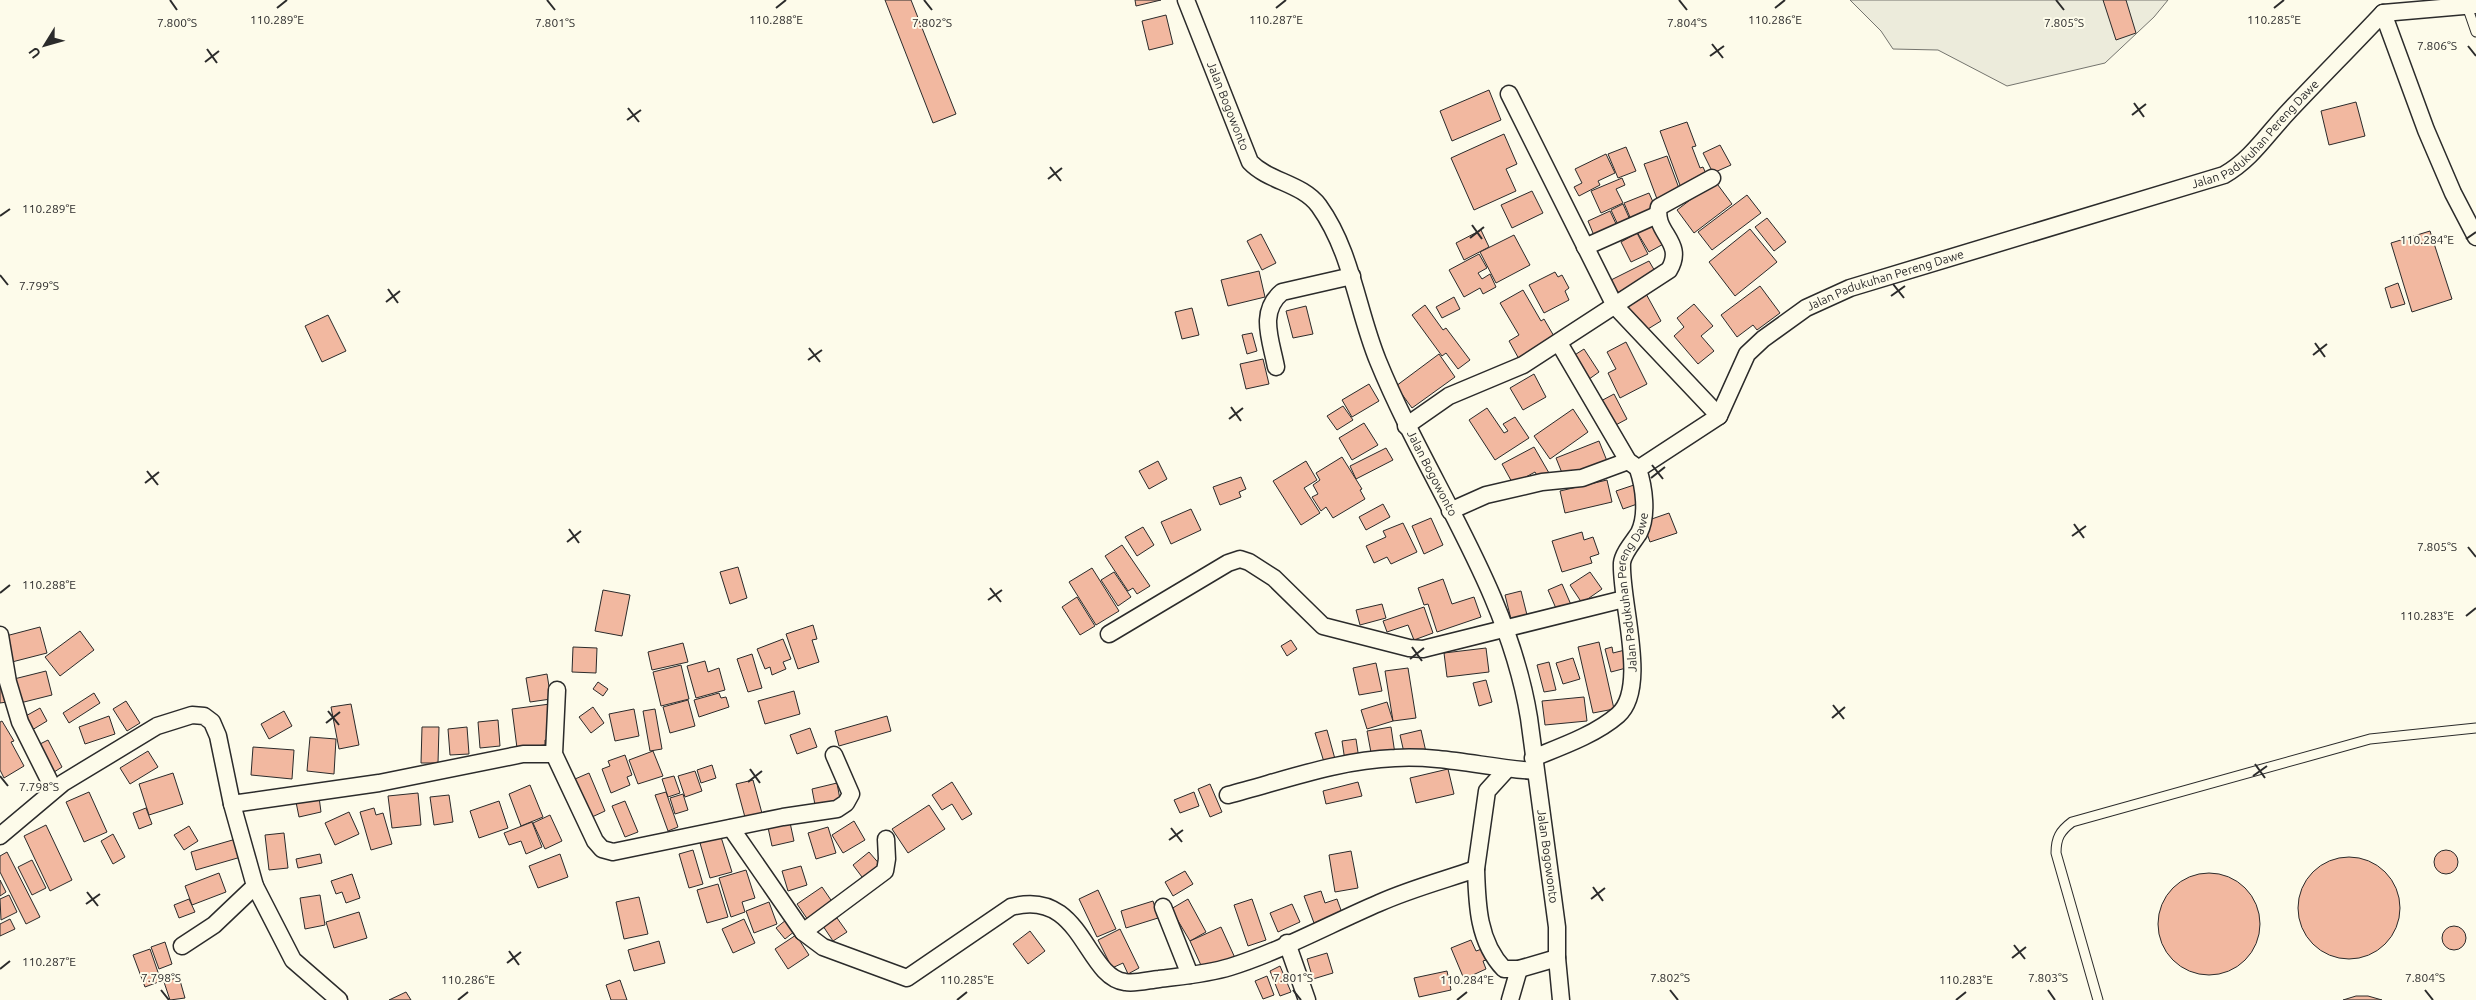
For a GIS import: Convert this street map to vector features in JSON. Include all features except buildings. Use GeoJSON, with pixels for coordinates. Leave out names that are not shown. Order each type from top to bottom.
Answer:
{"type":"FeatureCollection","features":[{"type":"Feature","properties":{"kind":"street","name":"Jalan Bogowonto"},"geometry":{"type":"LineString","coordinates":[[1186,0],[1250,162],[1257,170],[1308,195],[1318,205],[1336,233],[1352,276],[1377,359],[1406,426],[1480,566],[1507,629],[1524,687],[1557,927],[1557,958],[1561,1000]]}},
{"type":"Feature","properties":{"kind":"street"},"geometry":{"type":"LineString","coordinates":[[2472,6],[2401,6],[2383,13],[2426,130],[2453,194],[2476,237]]}},
{"type":"Feature","properties":{"kind":"street","name":"Jalan Padukuhan Pereng Dawe"},"geometry":{"type":"LineString","coordinates":[[1718,416],[1747,354],[1806,308],[1850,288],[2143,201],[2224,175],[2242,165],[2287,113],[2383,13]]}},
{"type":"Feature","properties":{"kind":"street"},"geometry":{"type":"LineString","coordinates":[[1450,511],[1486,495],[1542,482],[1582,478],[1633,465],[1718,416],[1615,306],[1509,94]]}},
{"type":"Feature","properties":{"kind":"street"},"geometry":{"type":"LineString","coordinates":[[1406,426],[1449,396],[1523,365],[1669,270],[1675,261],[1674,249],[1657,216],[1659,207],[1665,201],[1712,178]]}},
{"type":"Feature","properties":{"kind":"street"},"geometry":{"type":"LineString","coordinates":[[1585,247],[1657,216]]}},
{"type":"Feature","properties":{"kind":"street"},"geometry":{"type":"LineString","coordinates":[[1276,366],[1267,314],[1276,296],[1282,292],[1352,276]]}},
{"type":"Feature","properties":{"kind":"street"},"geometry":{"type":"LineString","coordinates":[[1559,343],[1633,465]]}},
{"type":"Feature","properties":{"kind":"street","name":"Jalan Padukuhan Pereng Dawe"},"geometry":{"type":"LineString","coordinates":[[1534,765],[1619,715],[1629,696],[1634,669],[1624,599],[1622,560],[1640,530],[1644,510],[1633,465]]}},
{"type":"Feature","properties":{"kind":"street"},"geometry":{"type":"LineString","coordinates":[[1109,634],[1228,562],[1240,559],[1249,562],[1274,578],[1323,626],[1409,648],[1423,649],[1624,599]]}},
{"type":"Feature","properties":{"kind":"street"},"geometry":{"type":"LineString","coordinates":[[0,635],[8,682],[20,722],[54,790]]}},
{"type":"Feature","properties":{"kind":"street"},"geometry":{"type":"LineString","coordinates":[[557,690],[554,754],[595,841],[602,849],[613,852],[783,817],[837,809],[851,794],[834,755]]}},
{"type":"Feature","properties":{"kind":"street"},"geometry":{"type":"LineString","coordinates":[[0,836],[54,790],[157,726],[192,714],[204,716],[212,722],[218,736],[232,804],[255,886],[293,960],[339,1000]]}},
{"type":"Feature","properties":{"kind":"street"},"geometry":{"type":"LineString","coordinates":[[232,804],[379,783],[524,754],[554,754]]}},
{"type":"Feature","properties":{"kind":"street"},"geometry":{"type":"LineString","coordinates":[[1228,795],[1349,763],[1394,758],[1441,760],[1507,769],[1534,765]]}},
{"type":"Feature","properties":{"kind":"street"},"geometry":{"type":"LineString","coordinates":[[1507,769],[1487,791],[1476,869],[1478,910],[1488,949],[1504,969],[1519,969],[1557,958]]}},
{"type":"Feature","properties":{"kind":"street"},"geometry":{"type":"LineString","coordinates":[[731,828],[803,932],[823,947],[907,978],[1011,907],[1023,904],[1047,907],[1073,924],[1101,966],[1111,977],[1125,982],[1190,975],[1230,967],[1382,902],[1476,869]]}},
{"type":"Feature","properties":{"kind":"street"},"geometry":{"type":"LineString","coordinates":[[803,932],[885,871],[887,859],[886,839]]}},
{"type":"Feature","properties":{"kind":"street"},"geometry":{"type":"LineString","coordinates":[[182,946],[214,925],[255,886]]}},
{"type":"Feature","properties":{"kind":"street"},"geometry":{"type":"LineString","coordinates":[[1163,907],[1190,975]]}},
{"type":"Feature","properties":{"kind":"street"},"geometry":{"type":"LineString","coordinates":[[1287,944],[1307,1000]]}},
{"type":"Feature","properties":{"kind":"street"},"geometry":{"type":"LineString","coordinates":[[1510,1000],[1519,969]]}},
{"type":"Feature","properties":{"kind":"lane"},"geometry":{"type":"LineString","coordinates":[[2472,6],[2476,32]]}},
{"type":"Feature","properties":{"kind":"lane"},"geometry":{"type":"LineString","coordinates":[[2098,1000],[2056,853],[2056,842],[2063,828],[2072,822],[2370,739],[2476,728]]}},
{"type":"Feature","properties":{"kind":"shaded area"},"geometry":{"type":"Polygon","coordinates":[[[1850,0],[2168,0],[2154,17],[2105,63],[2007,86],[1938,50],[1893,49],[1881,31],[1850,0]]]}}]}
